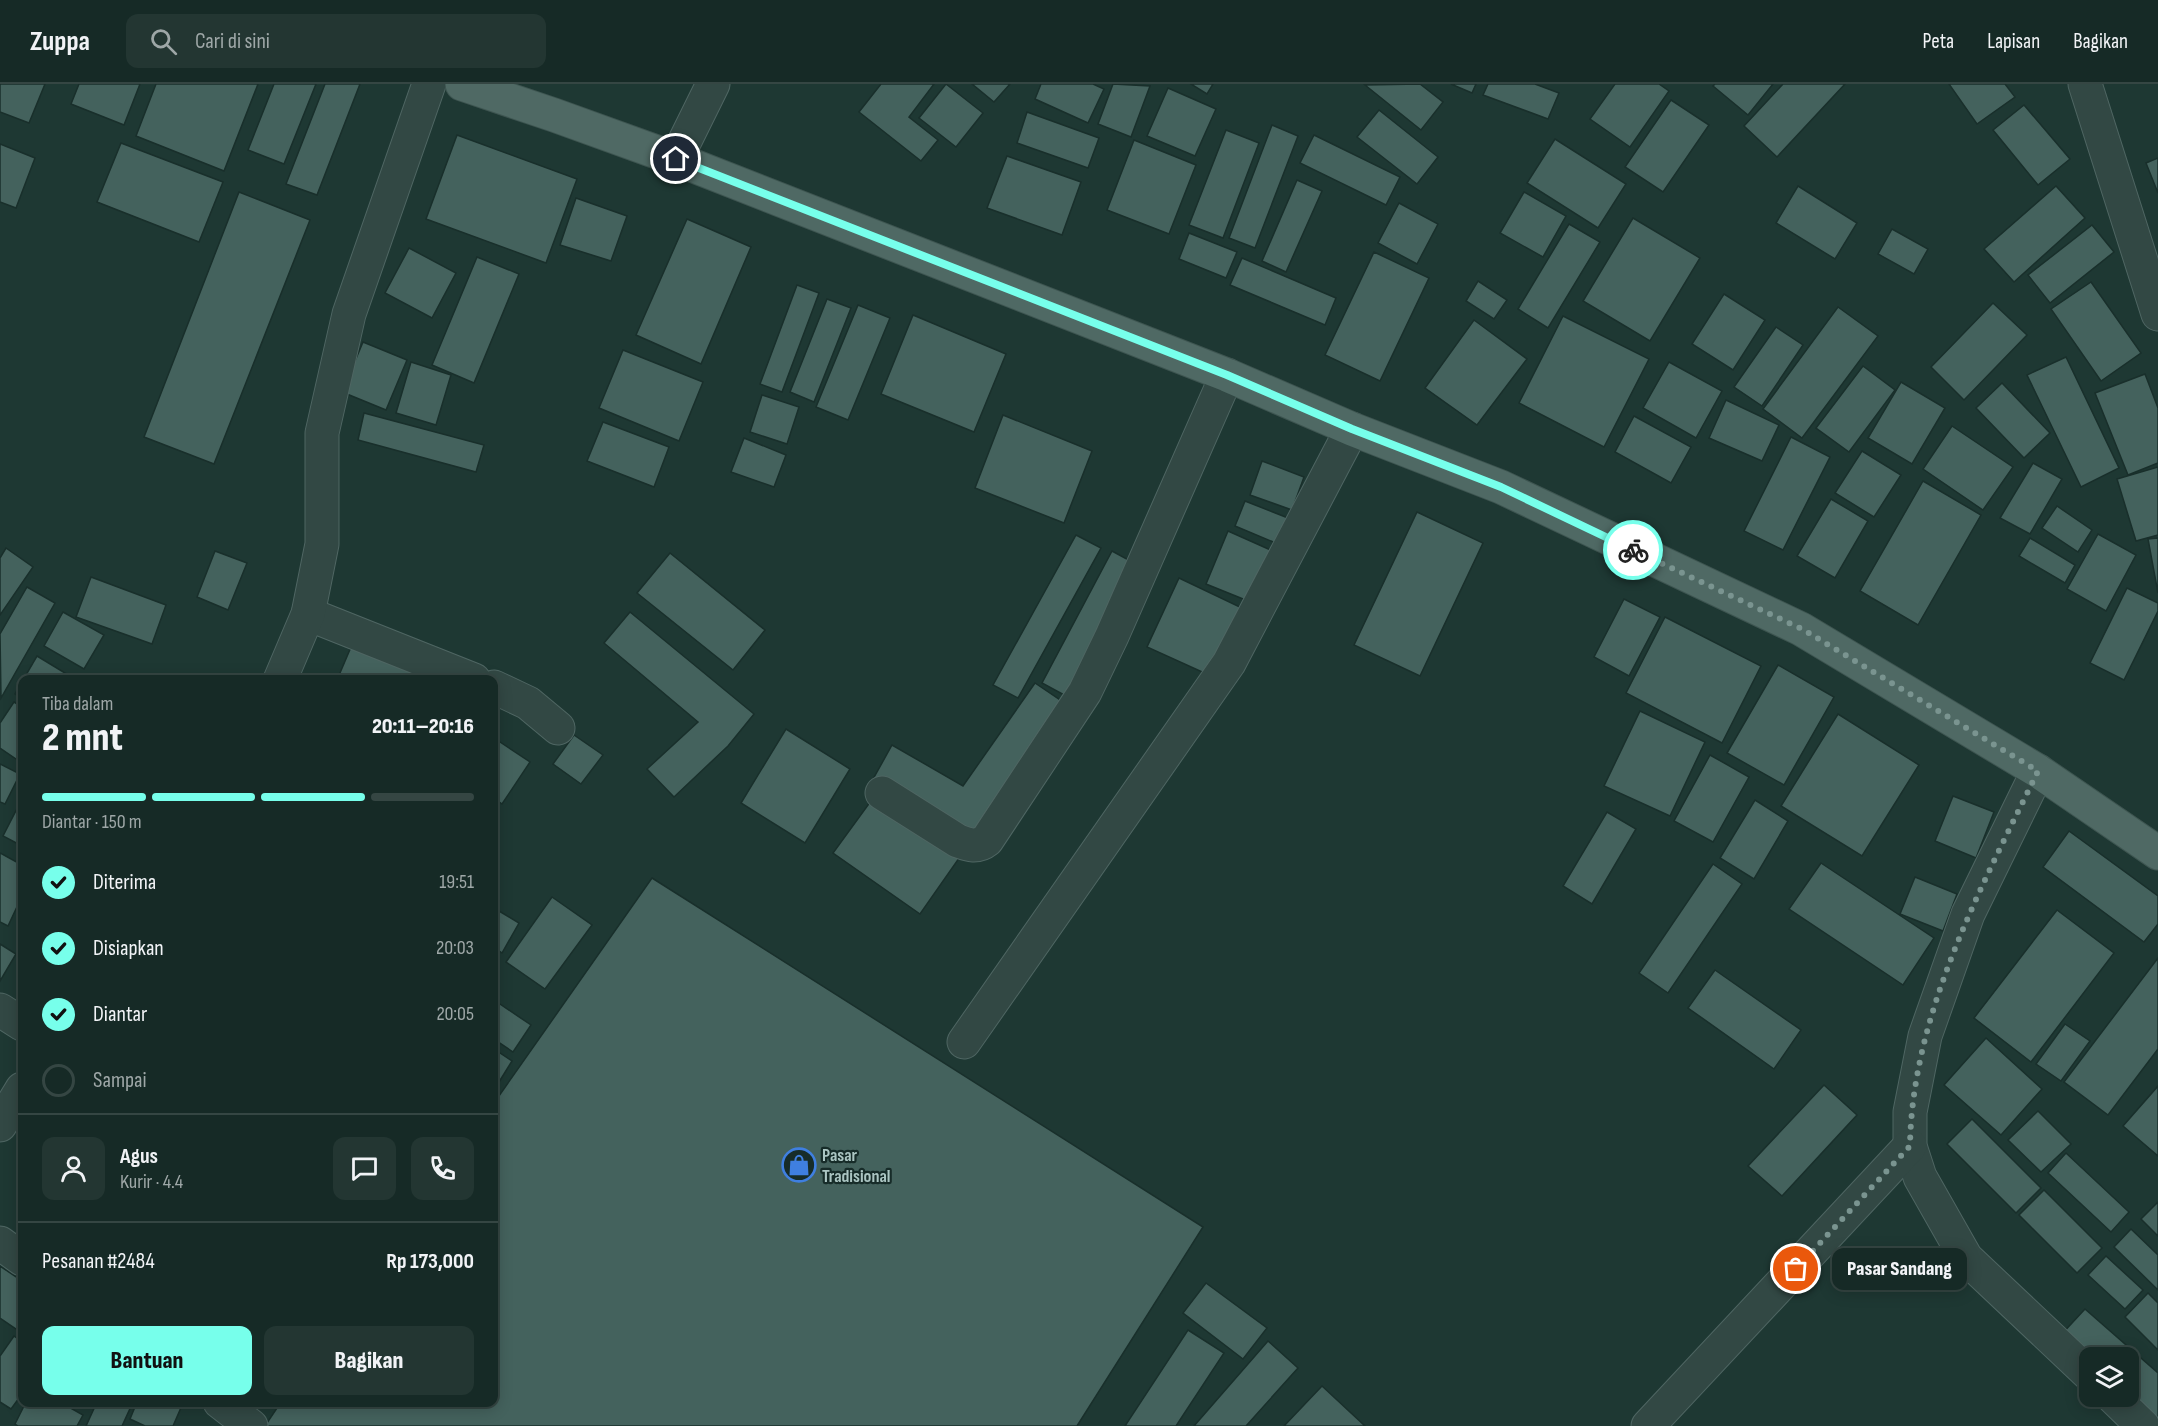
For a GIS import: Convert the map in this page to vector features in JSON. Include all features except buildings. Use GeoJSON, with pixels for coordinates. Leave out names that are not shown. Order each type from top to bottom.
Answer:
{"type":"FeatureCollection","features":[{"type":"Feature","properties":{"kind":"main road"},"geometry":{"type":"LineString","coordinates":[[462,84],[676,159],[1227,375],[1352,429],[1501,487],[1802,629],[2038,771],[2158,853]]}},
{"type":"Feature","properties":{"kind":"street"},"geometry":{"type":"LineString","coordinates":[[282,675],[308,614],[322,544],[321,433],[349,314],[429,84]]}},
{"type":"Feature","properties":{"kind":"street"},"geometry":{"type":"LineString","coordinates":[[676,159],[713,84]]}},
{"type":"Feature","properties":{"kind":"street"},"geometry":{"type":"LineString","coordinates":[[2085,84],[2158,314]]}},
{"type":"Feature","properties":{"kind":"street"},"geometry":{"type":"LineString","coordinates":[[882,793],[958,841],[980,845],[987,840],[1085,692],[1122,614],[1227,375]]}},
{"type":"Feature","properties":{"kind":"street"},"geometry":{"type":"LineString","coordinates":[[964,1042],[1229,663],[1352,429]]}},
{"type":"Feature","properties":{"kind":"street"},"geometry":{"type":"LineString","coordinates":[[308,614],[461,675]]}},
{"type":"Feature","properties":{"kind":"street"},"geometry":{"type":"LineString","coordinates":[[498,689],[528,704],[558,728]]}},
{"type":"Feature","properties":{"kind":"street"},"geometry":{"type":"LineString","coordinates":[[2038,771],[1968,914],[1925,1036],[1910,1112],[1910,1146],[1920,1177],[1966,1258],[2079,1365]]}},
{"type":"Feature","properties":{"kind":"street"},"geometry":{"type":"LineString","coordinates":[[0,1010],[18,1021]]}},
{"type":"Feature","properties":{"kind":"street"},"geometry":{"type":"LineString","coordinates":[[0,1125],[18,1096]]}},
{"type":"Feature","properties":{"kind":"street"},"geometry":{"type":"LineString","coordinates":[[1648,1426],[1910,1146]]}},
{"type":"Feature","properties":{"kind":"street"},"geometry":{"type":"LineString","coordinates":[[0,1243],[18,1256]]}},
{"type":"Feature","properties":{"kind":"street"},"geometry":{"type":"LineString","coordinates":[[226,1407],[251,1426]]}},
{"type":"Feature","properties":{"kind":"street"},"geometry":{"type":"LineString","coordinates":[[2123,1407],[2143,1426]]}},
{"type":"Feature","properties":{"kind":"way so far"},"geometry":{"type":"LineString","coordinates":[[1633,550],[1802,629],[2038,771],[1968,914],[1925,1036],[1910,1112],[1910,1146],[1796,1269]]}},
{"type":"Feature","properties":{"kind":"place","name":"Pasar Tradisional"},"geometry":{"type":"Point","coordinates":[799,1165]}},
{"type":"Feature","properties":{"kind":"place","name":"Pasar Sandang"},"geometry":{"type":"Point","coordinates":[1796,1269]}},
{"type":"Feature","properties":{"kind":"route"},"geometry":{"type":"LineString","coordinates":[[676,159],[1227,375],[1352,429],[1501,487],[1633,550]]}}]}
